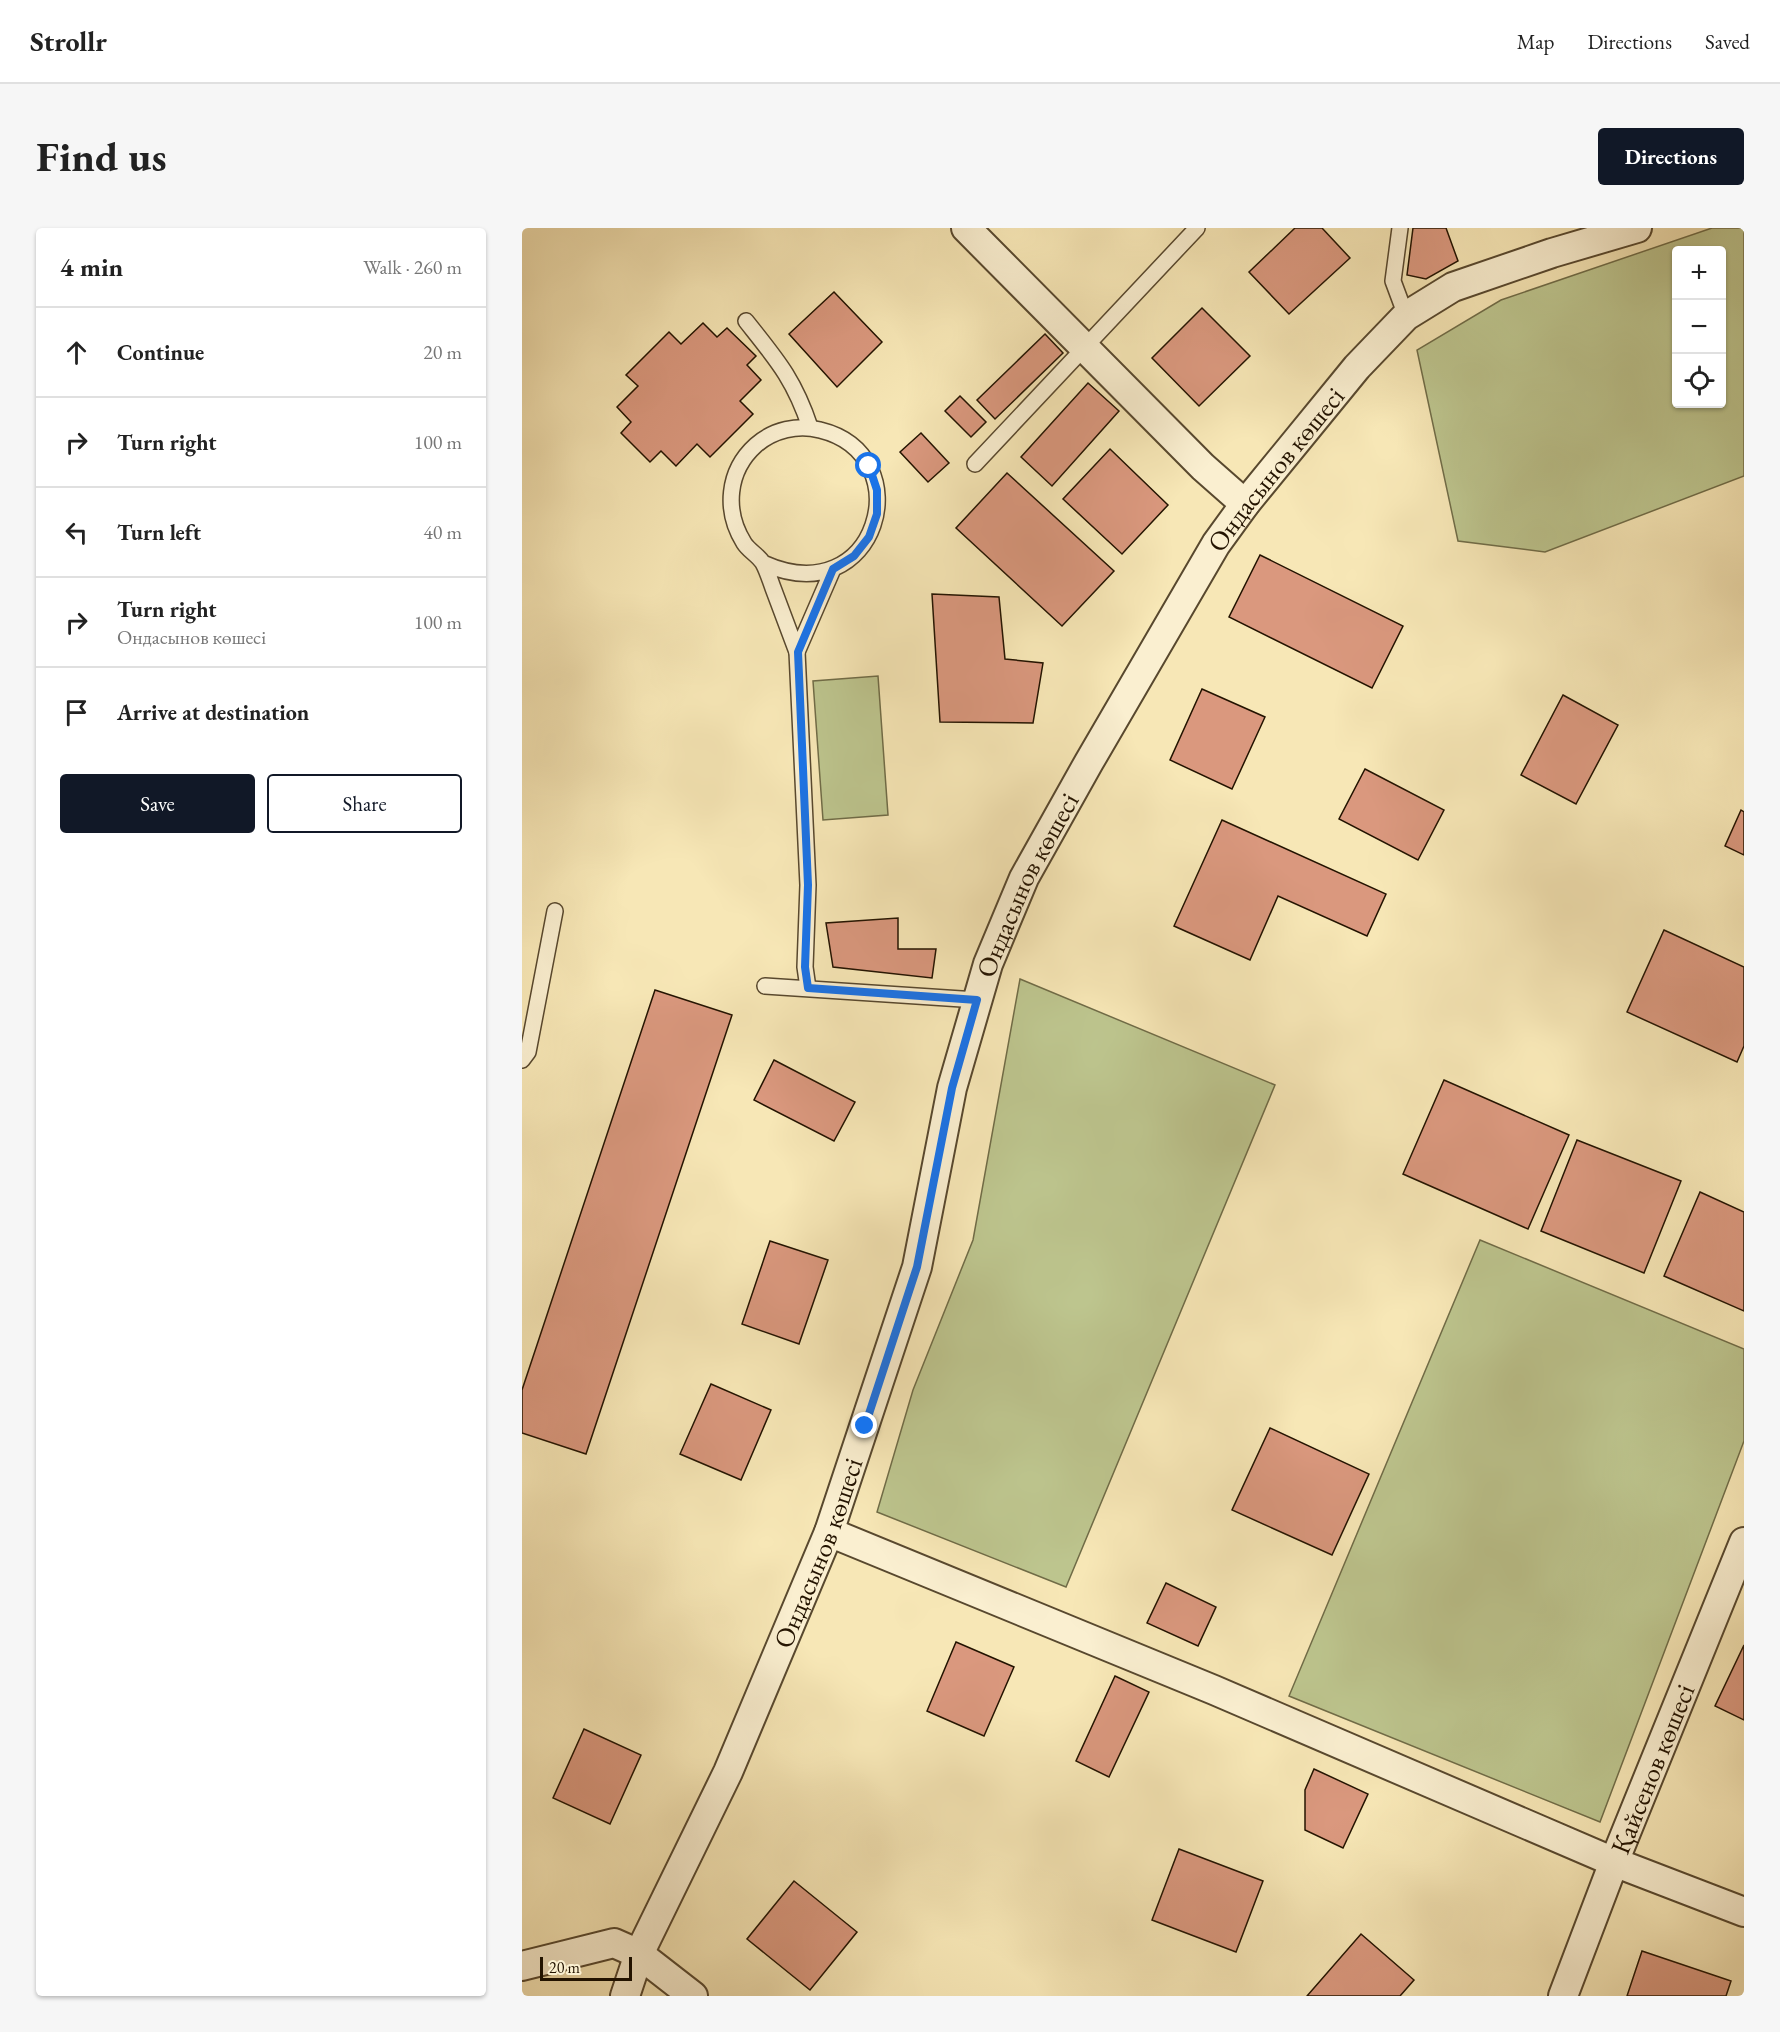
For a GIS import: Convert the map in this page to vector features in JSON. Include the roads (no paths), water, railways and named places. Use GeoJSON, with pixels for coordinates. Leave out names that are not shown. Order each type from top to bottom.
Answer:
{"type":"FeatureCollection","features":[{"type":"Feature","properties":{"kind":"street"},"geometry":{"type":"LineString","coordinates":[[966,228],[1203,467],[1245,504]]}},
{"type":"Feature","properties":{"kind":"street","name":"Ондасынов көшесі"},"geometry":{"type":"LineString","coordinates":[[625,1996],[639,1954],[729,1772],[829,1532],[917,1267],[952,1088],[977,1000],[988,964],[1024,878],[1216,544],[1245,504],[1357,367],[1406,316],[1453,287],[1552,253],[1637,228]]}},
{"type":"Feature","properties":{"kind":"street"},"geometry":{"type":"LineString","coordinates":[[829,1532],[1214,1690],[1614,1862],[1744,1912]]}},
{"type":"Feature","properties":{"kind":"street","name":"Қайсенов көшесі"},"geometry":{"type":"LineString","coordinates":[[1563,1996],[1614,1862],[1744,1542]]}},
{"type":"Feature","properties":{"kind":"street"},"geometry":{"type":"LineString","coordinates":[[522,1966],[614,1943],[639,1954],[693,1996]]}},
{"type":"Feature","properties":{"kind":"lane"},"geometry":{"type":"LineString","coordinates":[[975,464],[1197,228]]}},
{"type":"Feature","properties":{"kind":"lane"},"geometry":{"type":"LineString","coordinates":[[1400,228],[1393,281],[1406,316]]}},
{"type":"Feature","properties":{"kind":"lane"},"geometry":{"type":"LineString","coordinates":[[746,321],[788,373],[799,394],[810,427]]}},
{"type":"Feature","properties":{"kind":"lane"},"geometry":{"type":"LineString","coordinates":[[810,427],[834,433],[854,447],[869,466],[877,490],[877,514],[869,537],[854,556],[833,569],[809,575],[785,573],[763,563],[745,546],[734,524],[730,501],[734,476],[746,455],[764,439],[786,429],[810,427]]}},
{"type":"Feature","properties":{"kind":"lane"},"geometry":{"type":"LineString","coordinates":[[763,563],[798,652],[808,885],[805,967],[808,988]]}},
{"type":"Feature","properties":{"kind":"lane"},"geometry":{"type":"LineString","coordinates":[[798,652],[833,569]]}},
{"type":"Feature","properties":{"kind":"lane"},"geometry":{"type":"LineString","coordinates":[[522,1060],[528,1052],[555,911]]}},
{"type":"Feature","properties":{"kind":"lane"},"geometry":{"type":"LineString","coordinates":[[765,986],[977,1000]]}}]}
